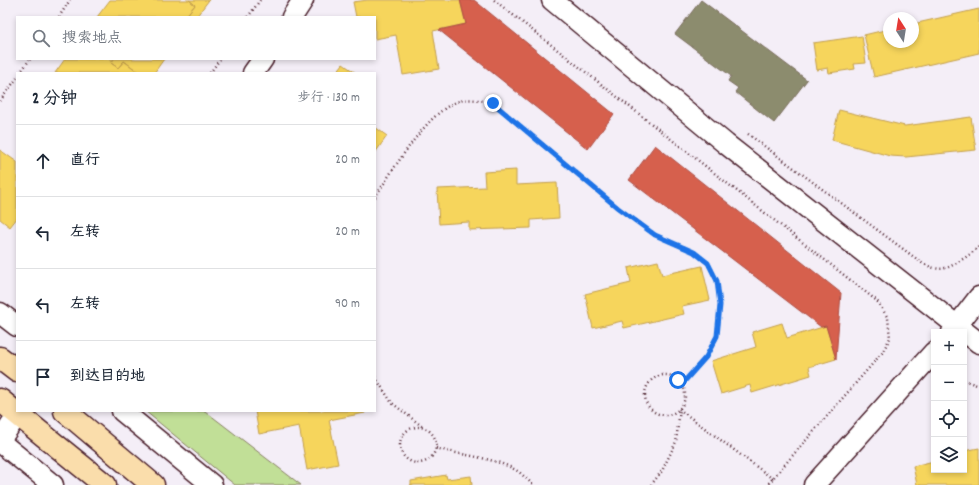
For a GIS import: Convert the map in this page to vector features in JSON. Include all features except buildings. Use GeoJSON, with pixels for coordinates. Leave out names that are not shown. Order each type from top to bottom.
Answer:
{"type":"FeatureCollection","features":[{"type":"Feature","properties":{"kind":"main road"},"geometry":{"type":"LineString","coordinates":[[0,358],[16,370]]}},
{"type":"Feature","properties":{"kind":"main road"},"geometry":{"type":"LineString","coordinates":[[0,400],[104,485]]}},
{"type":"Feature","properties":{"kind":"main road"},"geometry":{"type":"LineString","coordinates":[[66,412],[153,485]]}},
{"type":"Feature","properties":{"kind":"street"},"geometry":{"type":"LineString","coordinates":[[293,16],[303,0]]}},
{"type":"Feature","properties":{"kind":"street"},"geometry":{"type":"LineString","coordinates":[[552,0],[726,144],[955,329],[979,297]]}},
{"type":"Feature","properties":{"kind":"street"},"geometry":{"type":"LineString","coordinates":[[254,72],[262,60]]}},
{"type":"Feature","properties":{"kind":"street"},"geometry":{"type":"LineString","coordinates":[[0,313],[16,325]]}},
{"type":"Feature","properties":{"kind":"street"},"geometry":{"type":"LineString","coordinates":[[967,336],[979,343]]}},
{"type":"Feature","properties":{"kind":"street"},"geometry":{"type":"LineString","coordinates":[[814,485],[931,355]]}},
{"type":"Feature","properties":{"kind":"street"},"geometry":{"type":"LineString","coordinates":[[123,412],[212,485]]}},
{"type":"Feature","properties":{"kind":"street"},"geometry":{"type":"LineString","coordinates":[[18,414],[0,441],[53,485]]}},
{"type":"Feature","properties":{"kind":"path"},"geometry":{"type":"LineString","coordinates":[[59,16],[70,0]]}},
{"type":"Feature","properties":{"kind":"path"},"geometry":{"type":"LineString","coordinates":[[249,16],[260,0]]}},
{"type":"Feature","properties":{"kind":"path"},"geometry":{"type":"LineString","coordinates":[[494,0],[877,301],[888,318],[890,338],[882,353],[767,485]]}},
{"type":"Feature","properties":{"kind":"path"},"geometry":{"type":"LineString","coordinates":[[21,72],[29,60]]}},
{"type":"Feature","properties":{"kind":"path"},"geometry":{"type":"LineString","coordinates":[[211,72],[219,60]]}},
{"type":"Feature","properties":{"kind":"path"},"geometry":{"type":"LineString","coordinates":[[0,101],[16,79]]}},
{"type":"Feature","properties":{"kind":"path"},"geometry":{"type":"LineString","coordinates":[[376,196],[413,142],[435,116],[455,102],[475,99],[493,103],[618,208],[655,235],[694,252],[708,263],[717,281],[720,305],[717,336],[706,357],[682,384]]}},
{"type":"Feature","properties":{"kind":"path"},"geometry":{"type":"LineString","coordinates":[[745,131],[932,269],[951,267],[974,252],[979,246]]}},
{"type":"Feature","properties":{"kind":"path"},"geometry":{"type":"LineString","coordinates":[[651,485],[662,471],[676,442],[680,409],[684,402],[685,394],[682,384],[671,376],[663,375],[656,377],[650,382],[646,388],[645,396],[651,410],[657,414],[665,415],[672,414],[680,409]]}},
{"type":"Feature","properties":{"kind":"path"},"geometry":{"type":"LineString","coordinates":[[376,379],[392,403],[434,435],[436,448],[434,454],[430,460],[417,464],[405,458],[400,446],[401,439],[410,429],[425,429]]}},
{"type":"Feature","properties":{"kind":"path"},"geometry":{"type":"LineString","coordinates":[[967,381],[979,386]]}},
{"type":"Feature","properties":{"kind":"path"},"geometry":{"type":"LineString","coordinates":[[680,409],[773,479]]}},
{"type":"Feature","properties":{"kind":"path"},"geometry":{"type":"LineString","coordinates":[[436,448],[453,454],[475,457],[503,464],[520,472],[533,485]]}},
{"type":"Feature","properties":{"kind":"green space"},"geometry":{"type":"Polygon","coordinates":[[[146,412],[206,412],[301,485],[235,485],[146,412]]]}},
{"type":"Feature","properties":{"kind":"route"},"geometry":{"type":"LineString","coordinates":[[493,103],[618,208],[655,235],[694,252],[708,263],[717,281],[720,305],[717,336],[706,357],[682,384],[678,380]]}}]}
